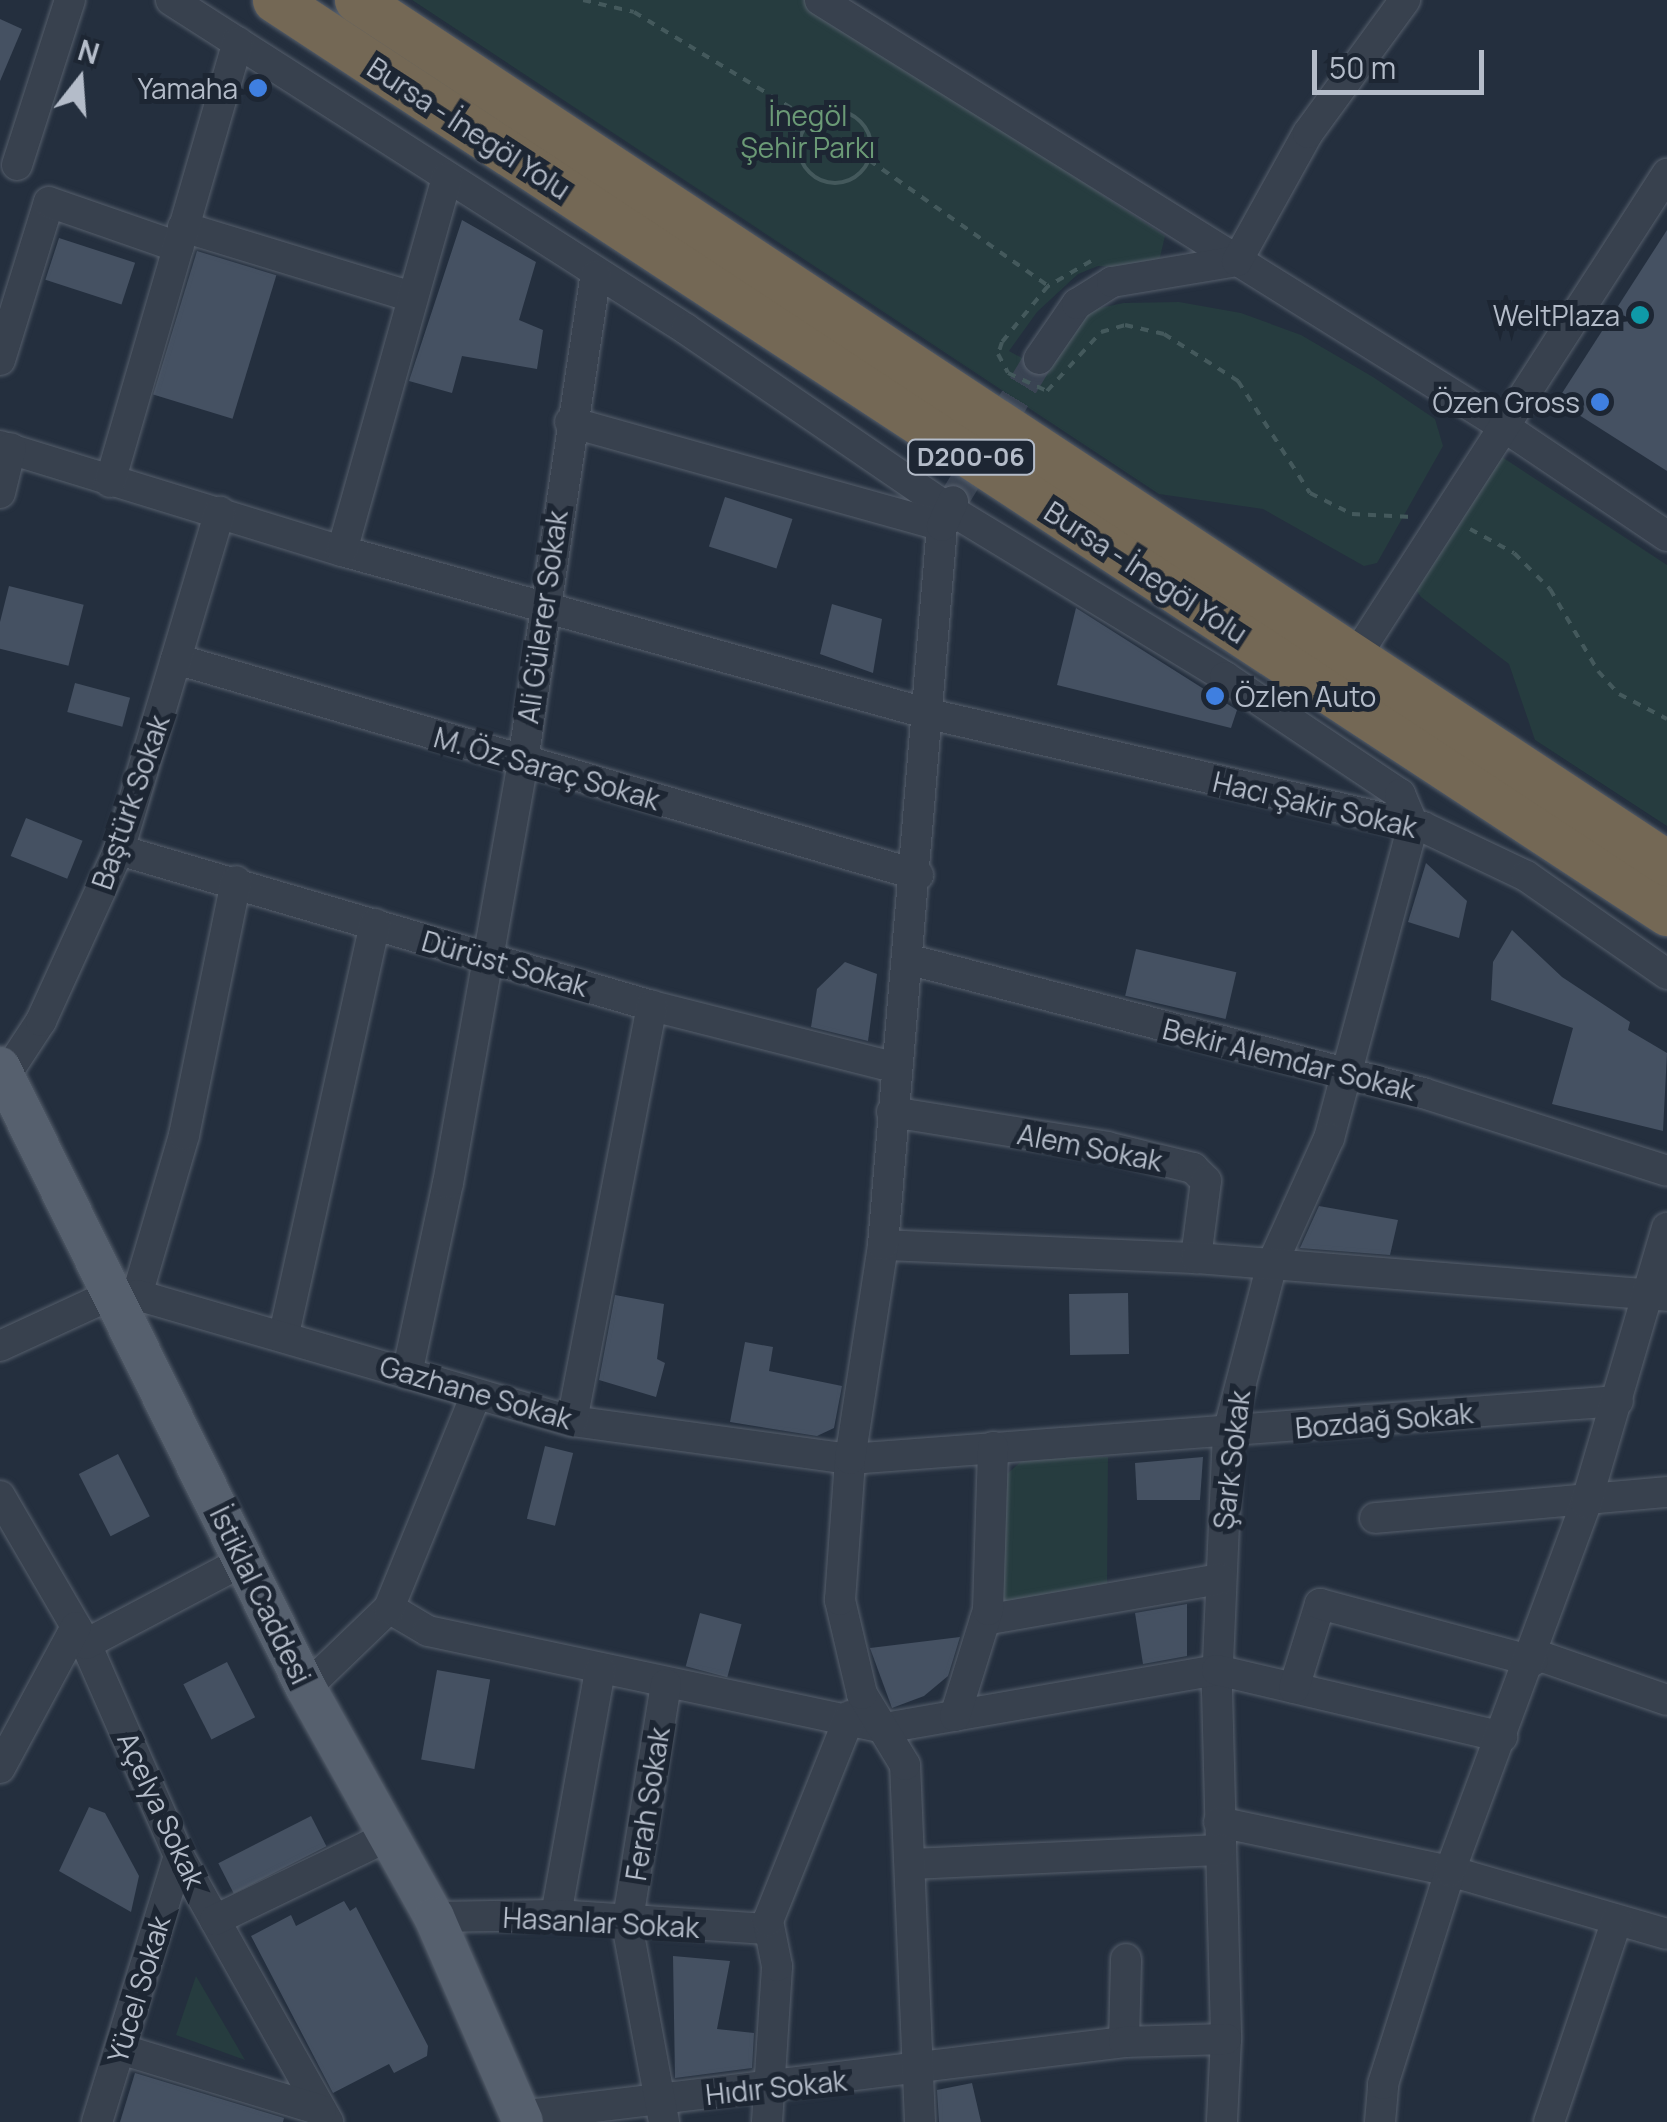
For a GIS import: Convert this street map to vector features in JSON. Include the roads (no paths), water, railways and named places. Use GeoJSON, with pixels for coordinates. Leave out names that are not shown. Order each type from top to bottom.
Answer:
{"type":"FeatureCollection","features":[{"type":"Feature","properties":{"kind":"highway","name":"Bursa - İnegöl Yolu"},"geometry":{"type":"LineString","coordinates":[[275,0],[1667,913]]}},
{"type":"Feature","properties":{"kind":"highway","name":"Bursa - İnegöl Yolu"},"geometry":{"type":"LineString","coordinates":[[357,0],[1667,863]]}},
{"type":"Feature","properties":{"kind":"main road","name":"İstiklal Caddesi"},"geometry":{"type":"LineString","coordinates":[[2,1072],[123,1295],[306,1688],[434,1917],[522,2119]]}},
{"type":"Feature","properties":{"kind":"street"},"geometry":{"type":"LineString","coordinates":[[70,0],[8,158],[49,202],[412,297]]}},
{"type":"Feature","properties":{"kind":"street"},"geometry":{"type":"LineString","coordinates":[[170,0],[596,275],[948,512],[1355,761],[1400,794],[1413,825]]}},
{"type":"Feature","properties":{"kind":"street"},"geometry":{"type":"LineString","coordinates":[[820,0],[1504,426],[1667,536]]}},
{"type":"Feature","properties":{"kind":"street"},"geometry":{"type":"LineString","coordinates":[[1237,261],[1308,133],[1405,0]]}},
{"type":"Feature","properties":{"kind":"street"},"geometry":{"type":"LineString","coordinates":[[110,482],[238,42]]}},
{"type":"Feature","properties":{"kind":"street"},"geometry":{"type":"LineString","coordinates":[[1356,656],[1667,174]]}},
{"type":"Feature","properties":{"kind":"street"},"geometry":{"type":"LineString","coordinates":[[342,551],[448,178]]}},
{"type":"Feature","properties":{"kind":"street"},"geometry":{"type":"LineString","coordinates":[[0,360],[14,265],[49,202]]}},
{"type":"Feature","properties":{"kind":"street"},"geometry":{"type":"LineString","coordinates":[[1040,359],[1077,304],[1112,282],[1237,261]]}},
{"type":"Feature","properties":{"kind":"street","name":"Ali Gülerer Sokak"},"geometry":{"type":"LineString","coordinates":[[406,1374],[523,762],[570,422],[596,275]]}},
{"type":"Feature","properties":{"kind":"street"},"geometry":{"type":"LineString","coordinates":[[570,422],[948,512]]}},
{"type":"Feature","properties":{"kind":"street"},"geometry":{"type":"LineString","coordinates":[[0,493],[6,447]]}},
{"type":"Feature","properties":{"kind":"street","name":"Hacı Şakir Sokak"},"geometry":{"type":"LineString","coordinates":[[6,447],[342,551],[929,714],[1413,825],[1526,876],[1667,974]]}},
{"type":"Feature","properties":{"kind":"street","name":"Baştürk Sokak"},"geometry":{"type":"LineString","coordinates":[[2,1072],[41,1020],[120,850],[220,512]]}},
{"type":"Feature","properties":{"kind":"street"},"geometry":{"type":"LineString","coordinates":[[920,2122],[912,2071],[905,1765],[862,1694],[840,1600],[850,1460],[883,1244],[893,1067],[918,875],[948,512]]}},
{"type":"Feature","properties":{"kind":"street","name":"M. Öz Saraç Sokak"},"geometry":{"type":"LineString","coordinates":[[176,658],[918,875]]}},
{"type":"Feature","properties":{"kind":"street","name":"Şark Sokak"},"geometry":{"type":"LineString","coordinates":[[1222,2122],[1226,2039],[1218,1670],[1228,1434],[1272,1264],[1329,1138],[1413,825]]}},
{"type":"Feature","properties":{"kind":"street","name":"Dürüst Sokak"},"geometry":{"type":"LineString","coordinates":[[120,850],[652,1006],[893,1067]]}},
{"type":"Feature","properties":{"kind":"street"},"geometry":{"type":"LineString","coordinates":[[0,1346],[123,1295],[184,1135],[236,881]]}},
{"type":"Feature","properties":{"kind":"street"},"geometry":{"type":"LineString","coordinates":[[284,1334],[375,924]]}},
{"type":"Feature","properties":{"kind":"street","name":"Bekir Alemdar Sokak"},"geometry":{"type":"LineString","coordinates":[[907,959],[1344,1076],[1423,1093],[1667,1171]]}},
{"type":"Feature","properties":{"kind":"street"},"geometry":{"type":"LineString","coordinates":[[572,1421],[652,1006]]}},
{"type":"Feature","properties":{"kind":"street","name":"Alem Sokak"},"geometry":{"type":"LineString","coordinates":[[892,1112],[1108,1147],[1193,1168],[1206,1181],[1196,1258]]}},
{"type":"Feature","properties":{"kind":"street"},"geometry":{"type":"LineString","coordinates":[[1380,2122],[1384,2084],[1450,1871],[1533,1657],[1618,1401],[1658,1295],[1667,1228]]}},
{"type":"Feature","properties":{"kind":"street"},"geometry":{"type":"LineString","coordinates":[[883,1244],[1196,1258],[1658,1295]]}},
{"type":"Feature","properties":{"kind":"street","name":"Gazhane Sokak"},"geometry":{"type":"LineString","coordinates":[[123,1295],[284,1334],[476,1396],[572,1421],[850,1460]]}},
{"type":"Feature","properties":{"kind":"street"},"geometry":{"type":"LineString","coordinates":[[306,1688],[389,1608],[476,1396]]}},
{"type":"Feature","properties":{"kind":"street","name":"Bozdağ Sokak"},"geometry":{"type":"LineString","coordinates":[[850,1460],[993,1447],[1228,1434],[1618,1401]]}},
{"type":"Feature","properties":{"kind":"street"},"geometry":{"type":"LineString","coordinates":[[955,1716],[985,1620],[993,1447]]}},
{"type":"Feature","properties":{"kind":"street"},"geometry":{"type":"LineString","coordinates":[[1374,1518],[1586,1503],[1667,1492]]}},
{"type":"Feature","properties":{"kind":"street","name":"Açelya Sokak"},"geometry":{"type":"LineString","coordinates":[[0,1496],[81,1636],[180,1856],[324,2117]]}},
{"type":"Feature","properties":{"kind":"street"},"geometry":{"type":"LineString","coordinates":[[0,1768],[81,1636],[245,1560]]}},
{"type":"Feature","properties":{"kind":"street"},"geometry":{"type":"LineString","coordinates":[[985,1620],[1220,1579]]}},
{"type":"Feature","properties":{"kind":"street"},"geometry":{"type":"LineString","coordinates":[[1294,1688],[1320,1604],[1533,1657],[1667,1700]]}},
{"type":"Feature","properties":{"kind":"street"},"geometry":{"type":"LineString","coordinates":[[389,1608],[428,1630],[666,1684],[850,1716],[885,1728],[1218,1670],[1502,1738]]}},
{"type":"Feature","properties":{"kind":"street"},"geometry":{"type":"LineString","coordinates":[[556,1915],[600,1670]]}},
{"type":"Feature","properties":{"kind":"street","name":"Ferah Sokak"},"geometry":{"type":"LineString","coordinates":[[627,1925],[666,1684]]}},
{"type":"Feature","properties":{"kind":"street"},"geometry":{"type":"LineString","coordinates":[[767,2122],[777,1966],[767,1932],[850,1716]]}},
{"type":"Feature","properties":{"kind":"street"},"geometry":{"type":"LineString","coordinates":[[215,1920],[389,1836]]}},
{"type":"Feature","properties":{"kind":"street"},"geometry":{"type":"LineString","coordinates":[[910,1864],[1220,1836],[1450,1871],[1667,1934]]}},
{"type":"Feature","properties":{"kind":"street","name":"Yücel Sokak"},"geometry":{"type":"LineString","coordinates":[[97,2122],[180,1856]]}},
{"type":"Feature","properties":{"kind":"street","name":"Hasanlar Sokak"},"geometry":{"type":"LineString","coordinates":[[434,1917],[556,1915],[627,1925],[767,1932]]}},
{"type":"Feature","properties":{"kind":"street"},"geometry":{"type":"LineString","coordinates":[[1549,2122],[1617,1920]]}},
{"type":"Feature","properties":{"kind":"street"},"geometry":{"type":"LineString","coordinates":[[627,1925],[663,2111]]}},
{"type":"Feature","properties":{"kind":"street"},"geometry":{"type":"LineString","coordinates":[[1124,2042],[1126,1958]]}},
{"type":"Feature","properties":{"kind":"street","name":"Hıdır Sokak"},"geometry":{"type":"LineString","coordinates":[[522,2119],[663,2111],[771,2089],[1124,2042],[1226,2039]]}},
{"type":"Feature","properties":{"kind":"street"},"geometry":{"type":"LineString","coordinates":[[120,2049],[324,2117]]}},
{"type":"Feature","properties":{"kind":"tunnel"},"geometry":{"type":"LineString","coordinates":[[953,501],[1039,359]]}},
{"type":"Feature","properties":{"kind":"place","name":"Yamaha"},"geometry":{"type":"Point","coordinates":[258,88]}},
{"type":"Feature","properties":{"kind":"place","name":"WeltPlaza"},"geometry":{"type":"Point","coordinates":[1640,315]}},
{"type":"Feature","properties":{"kind":"place","name":"Özen Gross"},"geometry":{"type":"Point","coordinates":[1600,402]}},
{"type":"Feature","properties":{"kind":"place","name":"Özlen Auto"},"geometry":{"type":"Point","coordinates":[1215,696]}},
{"type":"Feature","properties":{"kind":"park label","name":"İnegöl Şehir Parkı"},"geometry":{"type":"Point","coordinates":[808,131]}}]}
